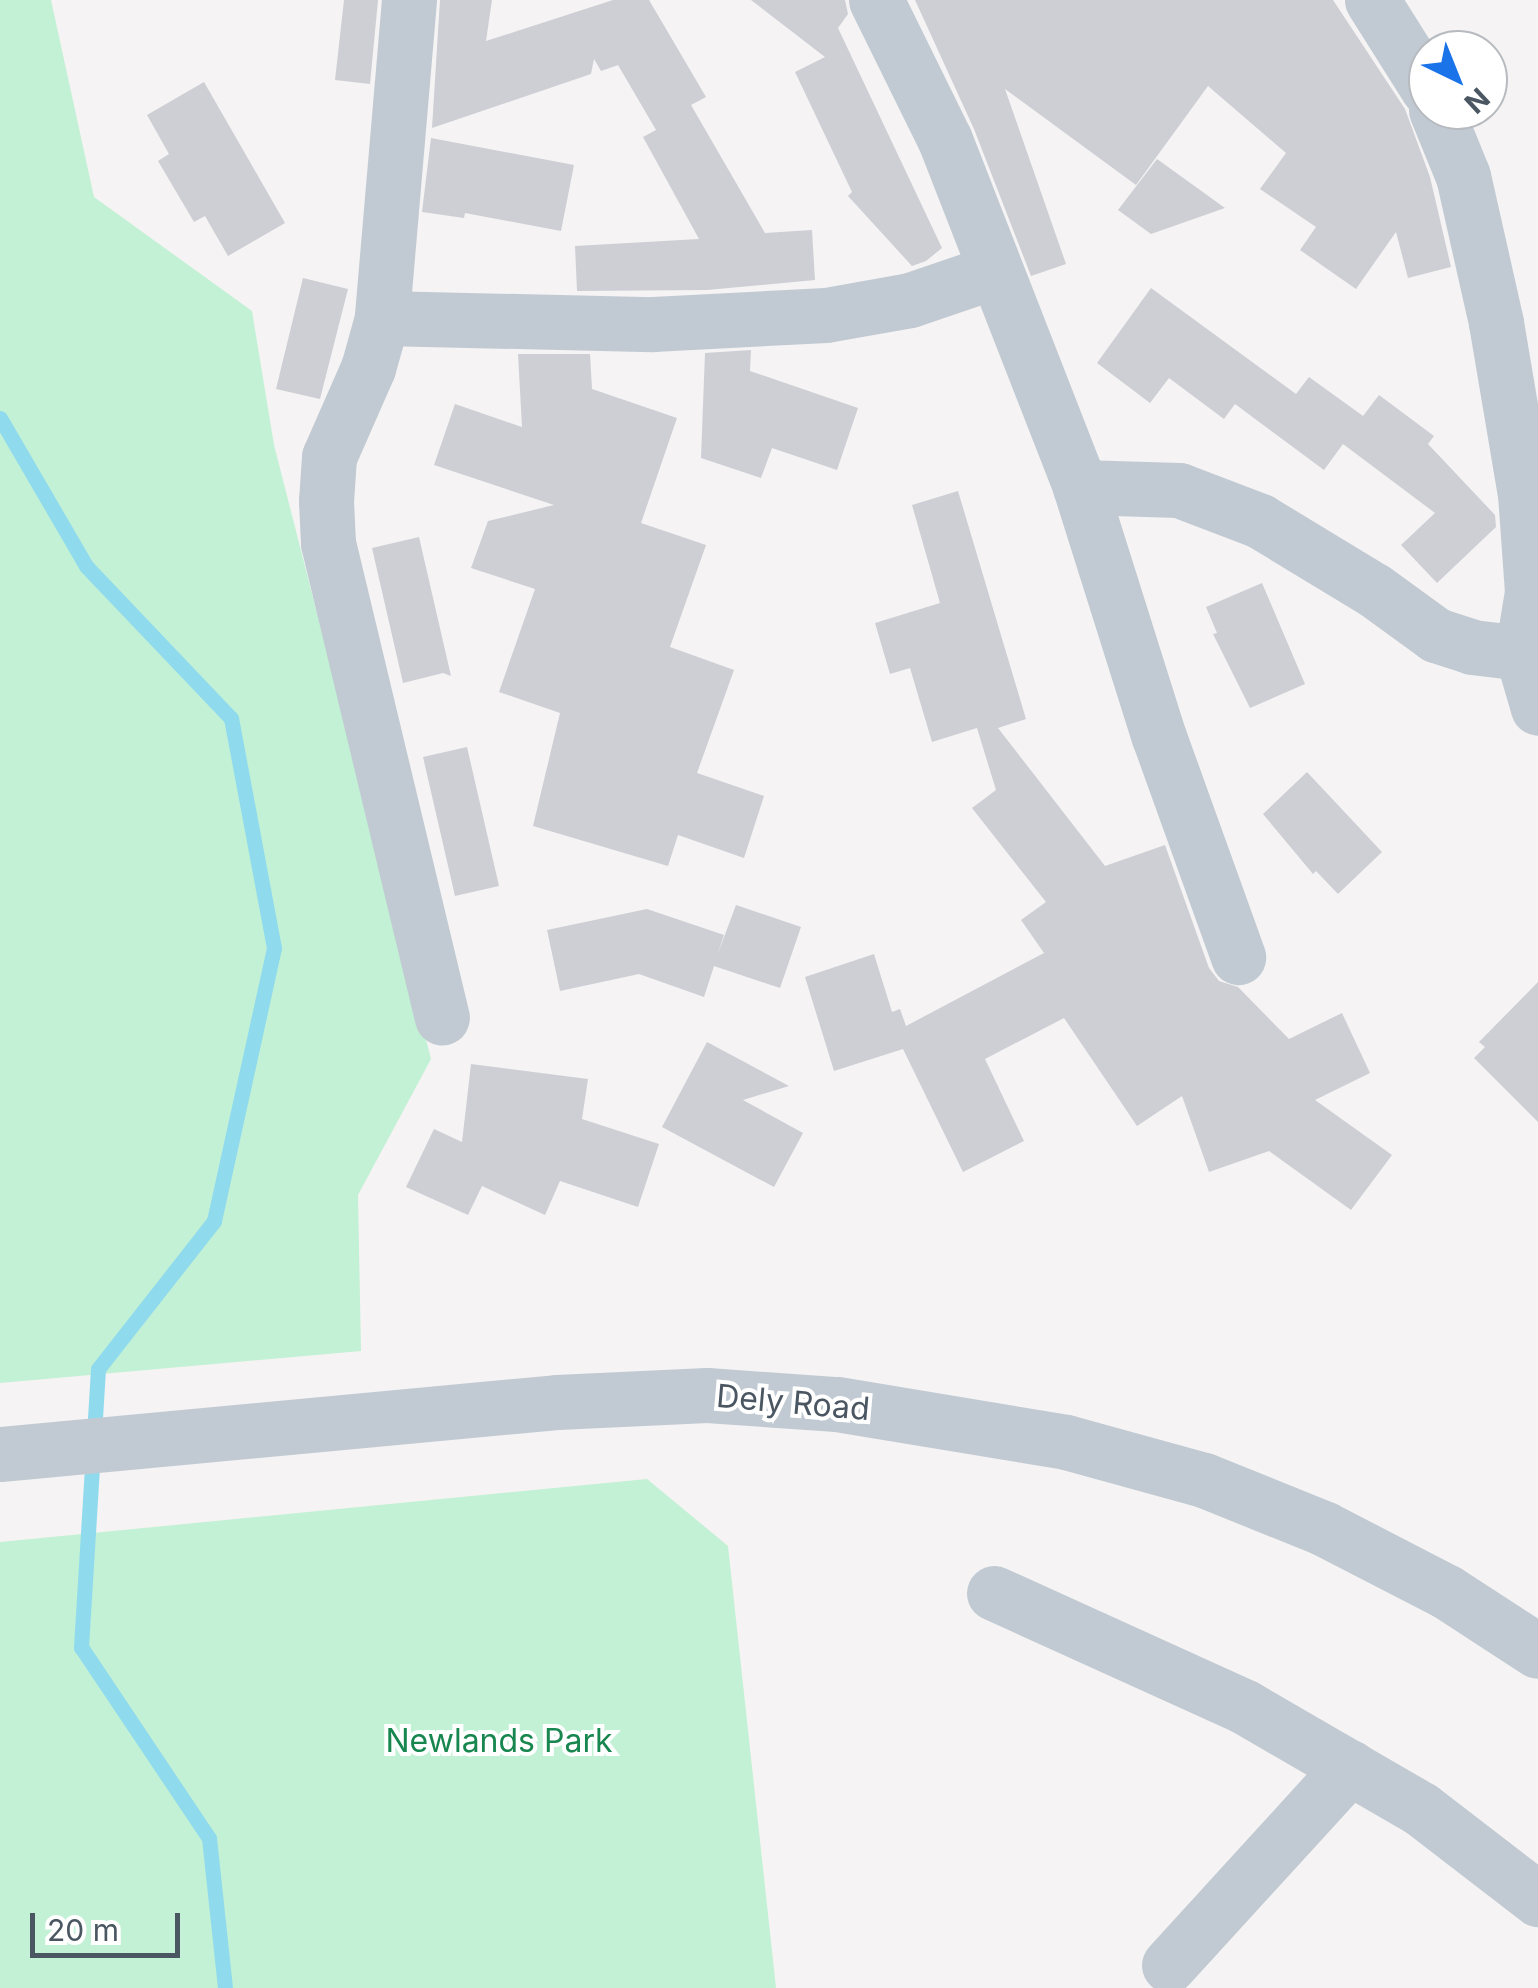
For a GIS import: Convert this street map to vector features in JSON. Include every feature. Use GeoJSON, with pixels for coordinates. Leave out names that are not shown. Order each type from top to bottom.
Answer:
{"type":"FeatureCollection","features":[{"type":"Feature","properties":{"kind":"street"},"geometry":{"type":"LineString","coordinates":[[409,0],[382,318],[368,368],[329,457],[328,543],[442,1016]]}},
{"type":"Feature","properties":{"kind":"street"},"geometry":{"type":"LineString","coordinates":[[876,0],[944,140],[1080,488],[1159,736],[1238,957]]}},
{"type":"Feature","properties":{"kind":"street"},"geometry":{"type":"LineString","coordinates":[[1372,0],[1408,58]]}},
{"type":"Feature","properties":{"kind":"street"},"geometry":{"type":"LineString","coordinates":[[1444,130],[1463,176],[1496,323],[1522,475],[1532,592],[1522,654],[1538,708]]}},
{"type":"Feature","properties":{"kind":"street"},"geometry":{"type":"LineString","coordinates":[[382,318],[654,324],[826,314],[910,300],[995,271]]}},
{"type":"Feature","properties":{"kind":"street"},"geometry":{"type":"LineString","coordinates":[[1080,488],[1178,490],[1260,521],[1374,590],[1436,635],[1472,647],[1522,654]]}},
{"type":"Feature","properties":{"kind":"street","name":"Dely Road"},"geometry":{"type":"LineString","coordinates":[[0,1454],[557,1402],[706,1395],[855,1407],[1066,1442],[1204,1480],[1325,1529],[1447,1592],[1538,1652]]}},
{"type":"Feature","properties":{"kind":"street"},"geometry":{"type":"LineString","coordinates":[[994,1593],[1246,1708],[1350,1766],[1421,1810],[1538,1899]]}},
{"type":"Feature","properties":{"kind":"street"},"geometry":{"type":"LineString","coordinates":[[1169,1964],[1350,1766]]}},
{"type":"Feature","properties":{"kind":"green space"},"geometry":{"type":"Polygon","coordinates":[[[0,0],[51,0],[94,197],[252,311],[274,445],[431,1059],[358,1195],[361,1351],[0,1383],[0,0]]]}},
{"type":"Feature","properties":{"kind":"green space","name":"Newlands Park"},"geometry":{"type":"Polygon","coordinates":[[[647,1479],[728,1546],[776,1988],[0,1988],[0,1542],[647,1479]]]}},
{"type":"Feature","properties":{"kind":"building"},"geometry":{"type":"Polygon","coordinates":[[[344,0],[378,0],[370,84],[335,80],[344,0]]]}},
{"type":"Feature","properties":{"kind":"building"},"geometry":{"type":"Polygon","coordinates":[[[440,0],[492,0],[486,41],[613,0],[649,0],[706,97],[691,105],[765,233],[812,230],[815,280],[707,290],[577,291],[575,246],[699,239],[643,137],[656,130],[618,65],[601,71],[594,59],[591,74],[432,128],[440,0]]]}},
{"type":"Feature","properties":{"kind":"building"},"geometry":{"type":"Polygon","coordinates":[[[751,0],[845,0],[848,14],[838,28],[942,248],[926,261],[912,266],[848,196],[852,192],[795,72],[825,57],[751,0]]]}},
{"type":"Feature","properties":{"kind":"building"},"geometry":{"type":"Polygon","coordinates":[[[915,0],[1333,0],[1405,109],[1408,130],[1413,130],[1430,177],[1451,267],[1408,278],[1396,232],[1356,289],[1300,250],[1316,227],[1260,189],[1286,153],[1208,86],[1136,185],[1005,89],[1066,264],[1031,276],[974,129],[915,0]]]}},
{"type":"Feature","properties":{"kind":"building"},"geometry":{"type":"Polygon","coordinates":[[[204,82],[285,223],[228,256],[205,216],[194,222],[158,161],[169,154],[147,115],[204,82]]]}},
{"type":"Feature","properties":{"kind":"building"},"geometry":{"type":"Polygon","coordinates":[[[431,138],[574,165],[561,231],[465,213],[464,218],[422,212],[431,138]]]}},
{"type":"Feature","properties":{"kind":"building"},"geometry":{"type":"Polygon","coordinates":[[[1157,159],[1225,208],[1151,234],[1118,210],[1157,159]]]}},
{"type":"Feature","properties":{"kind":"building"},"geometry":{"type":"Polygon","coordinates":[[[303,278],[348,289],[320,399],[276,389],[303,278]]]}},
{"type":"Feature","properties":{"kind":"building"},"geometry":{"type":"Polygon","coordinates":[[[1151,288],[1296,394],[1309,377],[1363,416],[1379,395],[1434,436],[1428,444],[1495,515],[1496,527],[1437,583],[1401,545],[1435,513],[1343,444],[1324,470],[1235,404],[1224,419],[1169,378],[1150,403],[1097,363],[1151,288]]]}},
{"type":"Feature","properties":{"kind":"building"},"geometry":{"type":"Polygon","coordinates":[[[751,350],[750,371],[858,408],[837,470],[772,448],[761,478],[701,458],[705,353],[751,350]]]}},
{"type":"Feature","properties":{"kind":"building"},"geometry":{"type":"Polygon","coordinates":[[[518,354],[590,354],[592,389],[677,418],[641,523],[706,545],[670,647],[734,670],[697,773],[764,796],[744,858],[678,835],[668,866],[533,826],[560,713],[499,692],[535,589],[471,568],[488,521],[554,505],[434,465],[455,404],[522,427],[518,354]]]}},
{"type":"Feature","properties":{"kind":"building"},"geometry":{"type":"Polygon","coordinates":[[[958,491],[1026,719],[998,728],[1105,866],[1165,845],[1209,968],[1219,981],[1238,987],[1289,1039],[1342,1013],[1370,1073],[1315,1100],[1392,1155],[1351,1210],[1269,1151],[1209,1172],[1182,1096],[1137,1126],[1064,1018],[985,1059],[1024,1141],[963,1172],[903,1049],[834,1071],[805,977],[874,954],[892,1012],[900,1009],[906,1026],[1044,953],[1021,920],[1046,902],[972,808],[996,790],[977,728],[932,742],[910,668],[890,674],[875,623],[940,603],[912,505],[958,491]]]}},
{"type":"Feature","properties":{"kind":"building"},"geometry":{"type":"Polygon","coordinates":[[[419,537],[451,676],[443,673],[403,683],[372,548],[419,537]]]}},
{"type":"Feature","properties":{"kind":"building"},"geometry":{"type":"Polygon","coordinates":[[[1262,583],[1305,684],[1250,708],[1213,634],[1217,633],[1206,607],[1262,583]]]}},
{"type":"Feature","properties":{"kind":"building"},"geometry":{"type":"Polygon","coordinates":[[[467,747],[499,886],[455,896],[423,757],[467,747]]]}},
{"type":"Feature","properties":{"kind":"building"},"geometry":{"type":"Polygon","coordinates":[[[1307,772],[1382,852],[1338,894],[1316,871],[1313,874],[1263,814],[1307,772]]]}},
{"type":"Feature","properties":{"kind":"building"},"geometry":{"type":"Polygon","coordinates":[[[736,905],[801,927],[780,988],[714,966],[704,997],[639,974],[560,991],[547,930],[647,909],[724,935],[717,956],[736,905]]]}},
{"type":"Feature","properties":{"kind":"building"},"geometry":{"type":"Polygon","coordinates":[[[1538,982],[1538,1122],[1474,1058],[1485,1047],[1479,1042],[1538,982]]]}},
{"type":"Feature","properties":{"kind":"building"},"geometry":{"type":"Polygon","coordinates":[[[707,1042],[789,1086],[743,1100],[803,1133],[774,1187],[662,1127],[707,1042]]]}},
{"type":"Feature","properties":{"kind":"building"},"geometry":{"type":"Polygon","coordinates":[[[471,1064],[588,1079],[582,1119],[659,1144],[638,1207],[560,1181],[545,1215],[482,1186],[468,1215],[406,1187],[434,1129],[462,1142],[471,1064]]]}},
{"type":"Feature","properties":{"kind":"waterway"},"geometry":{"type":"LineString","coordinates":[[0,418],[86,566],[231,718],[274,948],[214,1221],[98,1369],[81,1647],[209,1838],[225,1988]]}}]}
